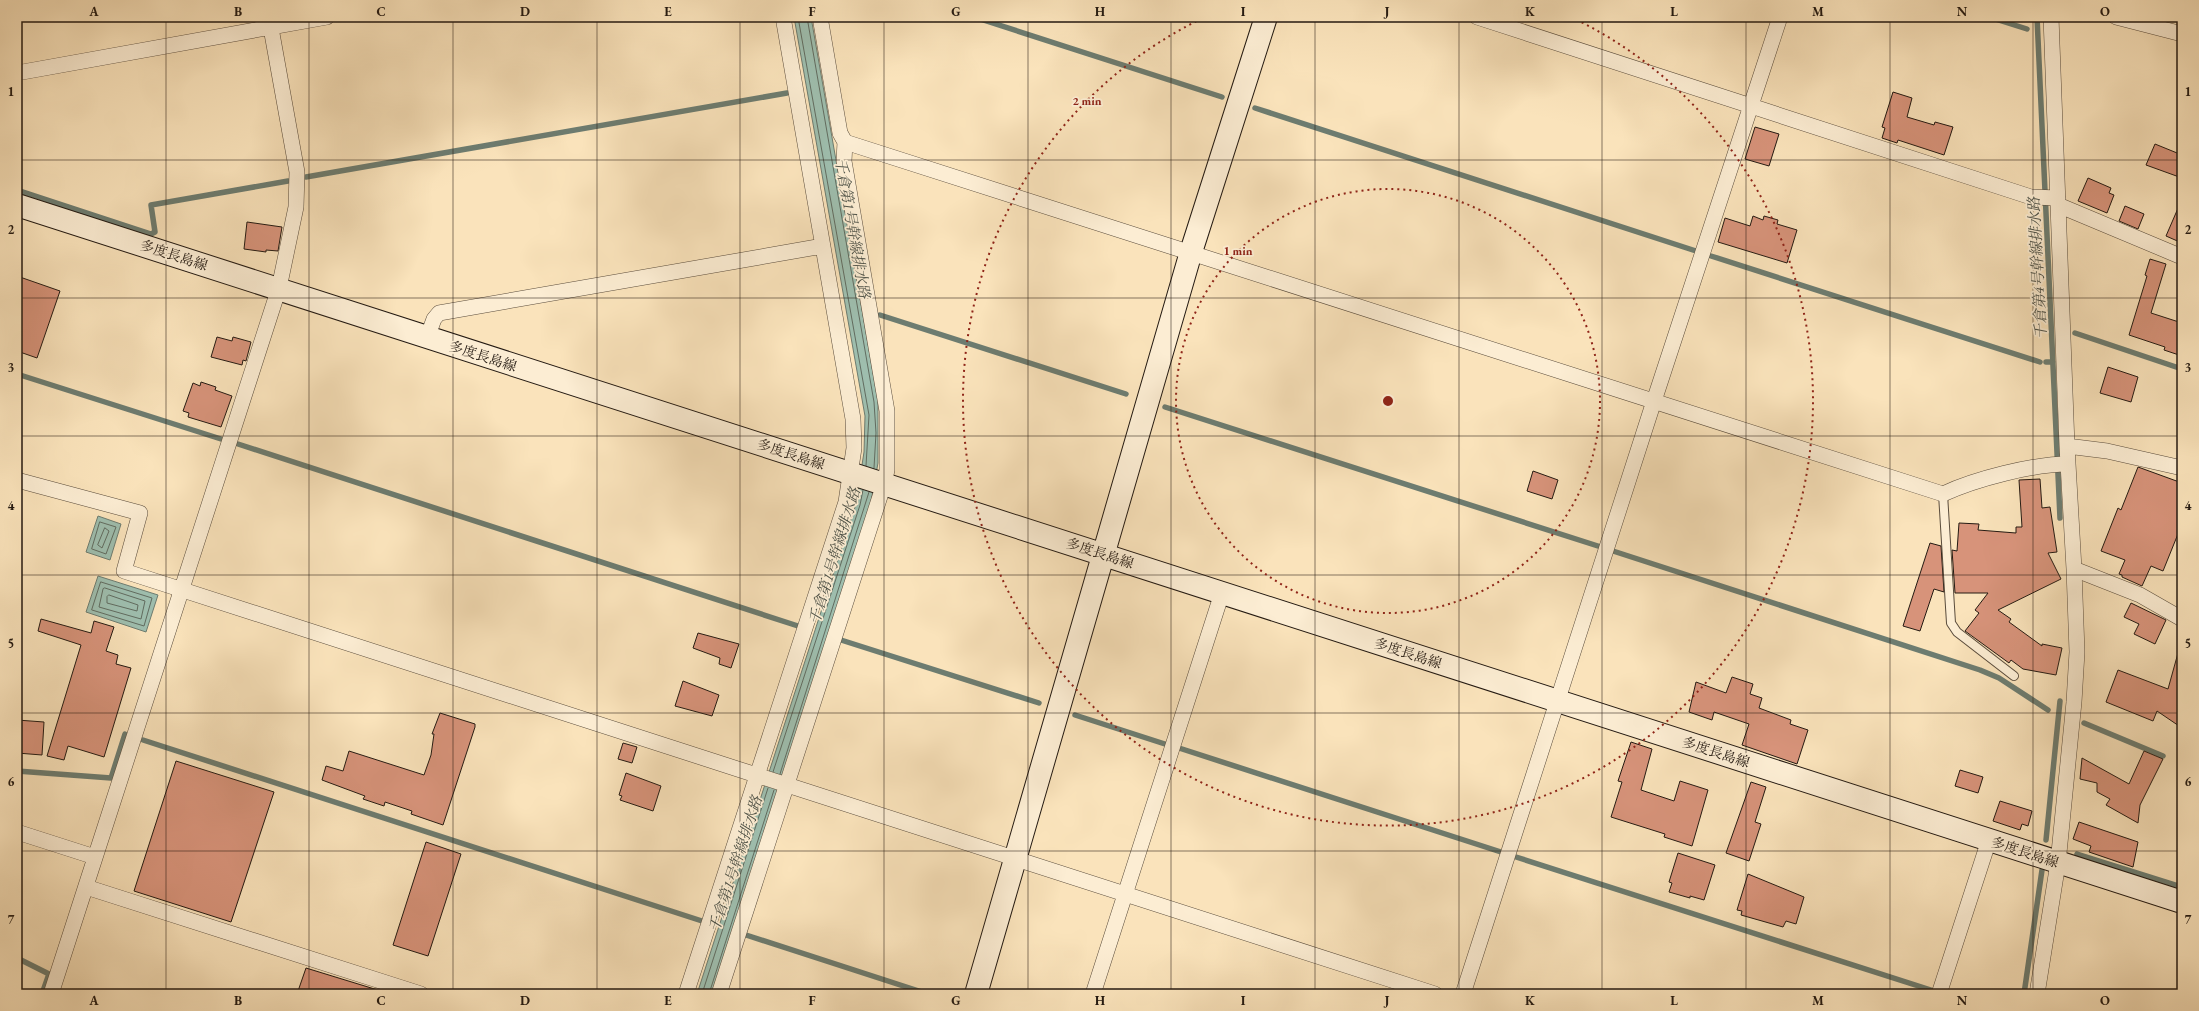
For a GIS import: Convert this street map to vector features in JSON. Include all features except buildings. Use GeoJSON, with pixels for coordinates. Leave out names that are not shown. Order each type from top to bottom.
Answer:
{"type":"FeatureCollection","features":[{"type":"Feature","properties":{"kind":"main road"},"geometry":{"type":"LineString","coordinates":[[976,994],[1191,252],[1266,17]]}},
{"type":"Feature","properties":{"kind":"main road","name":"多度長島線"},"geometry":{"type":"LineString","coordinates":[[17,205],[279,288],[427,338],[2182,902]]}},
{"type":"Feature","properties":{"kind":"street"},"geometry":{"type":"LineString","coordinates":[[17,73],[270,22],[327,17]]}},
{"type":"Feature","properties":{"kind":"street"},"geometry":{"type":"LineString","coordinates":[[686,994],[760,775],[846,502],[853,474],[853,419],[783,17]]}},
{"type":"Feature","properties":{"kind":"street"},"geometry":{"type":"LineString","coordinates":[[719,994],[785,783],[882,483],[887,462],[887,411],[844,161],[845,142],[840,133],[820,17]]}},
{"type":"Feature","properties":{"kind":"street"},"geometry":{"type":"LineString","coordinates":[[1477,17],[2031,197],[2056,200],[2182,257]]}},
{"type":"Feature","properties":{"kind":"street"},"geometry":{"type":"LineString","coordinates":[[1464,994],[1654,401],[1780,17]]}},
{"type":"Feature","properties":{"kind":"street"},"geometry":{"type":"LineString","coordinates":[[2037,994],[2058,863],[2074,702],[2077,652],[2074,569],[2065,464],[2067,446],[2056,200],[2051,17]]}},
{"type":"Feature","properties":{"kind":"street"},"geometry":{"type":"LineString","coordinates":[[2116,17],[2182,34]]}},
{"type":"Feature","properties":{"kind":"street"},"geometry":{"type":"LineString","coordinates":[[51,994],[279,288],[296,207],[297,172],[270,22]]}},
{"type":"Feature","properties":{"kind":"street"},"geometry":{"type":"LineString","coordinates":[[845,142],[1943,494],[1960,486],[2046,464],[2065,464]]}},
{"type":"Feature","properties":{"kind":"street"},"geometry":{"type":"LineString","coordinates":[[427,338],[434,319],[439,313],[823,246]]}},
{"type":"Feature","properties":{"kind":"street"},"geometry":{"type":"LineString","coordinates":[[2067,446],[2107,451],[2182,468]]}},
{"type":"Feature","properties":{"kind":"street"},"geometry":{"type":"LineString","coordinates":[[17,480],[140,514],[124,570],[1434,994]]}},
{"type":"Feature","properties":{"kind":"street"},"geometry":{"type":"LineString","coordinates":[[2074,569],[2140,595],[2182,619]]}},
{"type":"Feature","properties":{"kind":"street"},"geometry":{"type":"LineString","coordinates":[[1093,994],[1222,593]]}},
{"type":"Feature","properties":{"kind":"street"},"geometry":{"type":"LineString","coordinates":[[17,832],[95,857]]}},
{"type":"Feature","properties":{"kind":"street"},"geometry":{"type":"LineString","coordinates":[[1939,994],[1989,840]]}},
{"type":"Feature","properties":{"kind":"street"},"geometry":{"type":"LineString","coordinates":[[86,887],[421,994]]}},
{"type":"Feature","properties":{"kind":"lane"},"geometry":{"type":"LineString","coordinates":[[1943,494],[1951,623],[1957,632],[2014,676]]}},
{"type":"Feature","properties":{"kind":"water"},"geometry":{"type":"Polygon","coordinates":[[[794,17],[811,17],[878,401],[878,463],[870,507],[712,994],[697,994],[856,504],[864,452],[865,416],[794,17]]]}},
{"type":"Feature","properties":{"kind":"water"},"geometry":{"type":"Polygon","coordinates":[[[98,516],[121,524],[110,560],[86,552],[98,516]]]}},
{"type":"Feature","properties":{"kind":"water"},"geometry":{"type":"Polygon","coordinates":[[[98,576],[158,595],[146,632],[86,612],[98,576]]]}},
{"type":"Feature","properties":{"kind":"waterway"},"geometry":{"type":"LineString","coordinates":[[974,17],[1222,97]]}},
{"type":"Feature","properties":{"kind":"waterway"},"geometry":{"type":"LineString","coordinates":[[1989,17],[2027,29]]}},
{"type":"Feature","properties":{"kind":"waterway","name":"千倉第4号幹線排水路"},"geometry":{"type":"LineString","coordinates":[[2037,17],[2060,518]]}},
{"type":"Feature","properties":{"kind":"waterway"},"geometry":{"type":"LineString","coordinates":[[306,177],[787,93]]}},
{"type":"Feature","properties":{"kind":"waterway"},"geometry":{"type":"LineString","coordinates":[[1255,108],[1696,251]]}},
{"type":"Feature","properties":{"kind":"waterway"},"geometry":{"type":"LineString","coordinates":[[17,190],[151,234],[155,232],[151,205],[288,181]]}},
{"type":"Feature","properties":{"kind":"waterway"},"geometry":{"type":"LineString","coordinates":[[1711,256],[2040,362]]}},
{"type":"Feature","properties":{"kind":"waterway"},"geometry":{"type":"LineString","coordinates":[[880,315],[1126,394]]}},
{"type":"Feature","properties":{"kind":"waterway"},"geometry":{"type":"LineString","coordinates":[[2075,333],[2182,369]]}},
{"type":"Feature","properties":{"kind":"waterway","name":"千倉第4号幹線排水路"},"geometry":{"type":"LineString","coordinates":[[2046,362],[2053,362]]}},
{"type":"Feature","properties":{"kind":"waterway"},"geometry":{"type":"LineString","coordinates":[[17,374],[221,439]]}},
{"type":"Feature","properties":{"kind":"waterway"},"geometry":{"type":"LineString","coordinates":[[1165,407],[1601,547]]}},
{"type":"Feature","properties":{"kind":"waterway"},"geometry":{"type":"LineString","coordinates":[[238,444],[798,626]]}},
{"type":"Feature","properties":{"kind":"waterway"},"geometry":{"type":"LineString","coordinates":[[1613,551],[1980,670],[1999,678],[2048,710]]}},
{"type":"Feature","properties":{"kind":"waterway"},"geometry":{"type":"LineString","coordinates":[[841,640],[1039,703]]}},
{"type":"Feature","properties":{"kind":"waterway","name":"千倉第4号幹線排水路"},"geometry":{"type":"LineString","coordinates":[[2046,840],[2060,701]]}},
{"type":"Feature","properties":{"kind":"waterway"},"geometry":{"type":"LineString","coordinates":[[1075,715],[1168,745]]}},
{"type":"Feature","properties":{"kind":"waterway"},"geometry":{"type":"LineString","coordinates":[[2084,723],[2163,756]]}},
{"type":"Feature","properties":{"kind":"waterway"},"geometry":{"type":"LineString","coordinates":[[17,771],[111,778],[125,734]]}},
{"type":"Feature","properties":{"kind":"waterway","name":"千倉第1号幹線排水路"},"geometry":{"type":"LineString","coordinates":[[143,740],[702,921]]}},
{"type":"Feature","properties":{"kind":"waterway"},"geometry":{"type":"LineString","coordinates":[[1179,748],[1501,852]]}},
{"type":"Feature","properties":{"kind":"waterway"},"geometry":{"type":"LineString","coordinates":[[2077,854],[2182,887]]}},
{"type":"Feature","properties":{"kind":"waterway"},"geometry":{"type":"LineString","coordinates":[[1516,857],[1934,991]]}},
{"type":"Feature","properties":{"kind":"waterway","name":"千倉第4号幹線排水路"},"geometry":{"type":"LineString","coordinates":[[2024,994],[2042,870]]}},
{"type":"Feature","properties":{"kind":"waterway"},"geometry":{"type":"LineString","coordinates":[[746,935],[928,994]]}},
{"type":"Feature","properties":{"kind":"waterway"},"geometry":{"type":"LineString","coordinates":[[17,958],[49,974],[42,994]]}}]}
